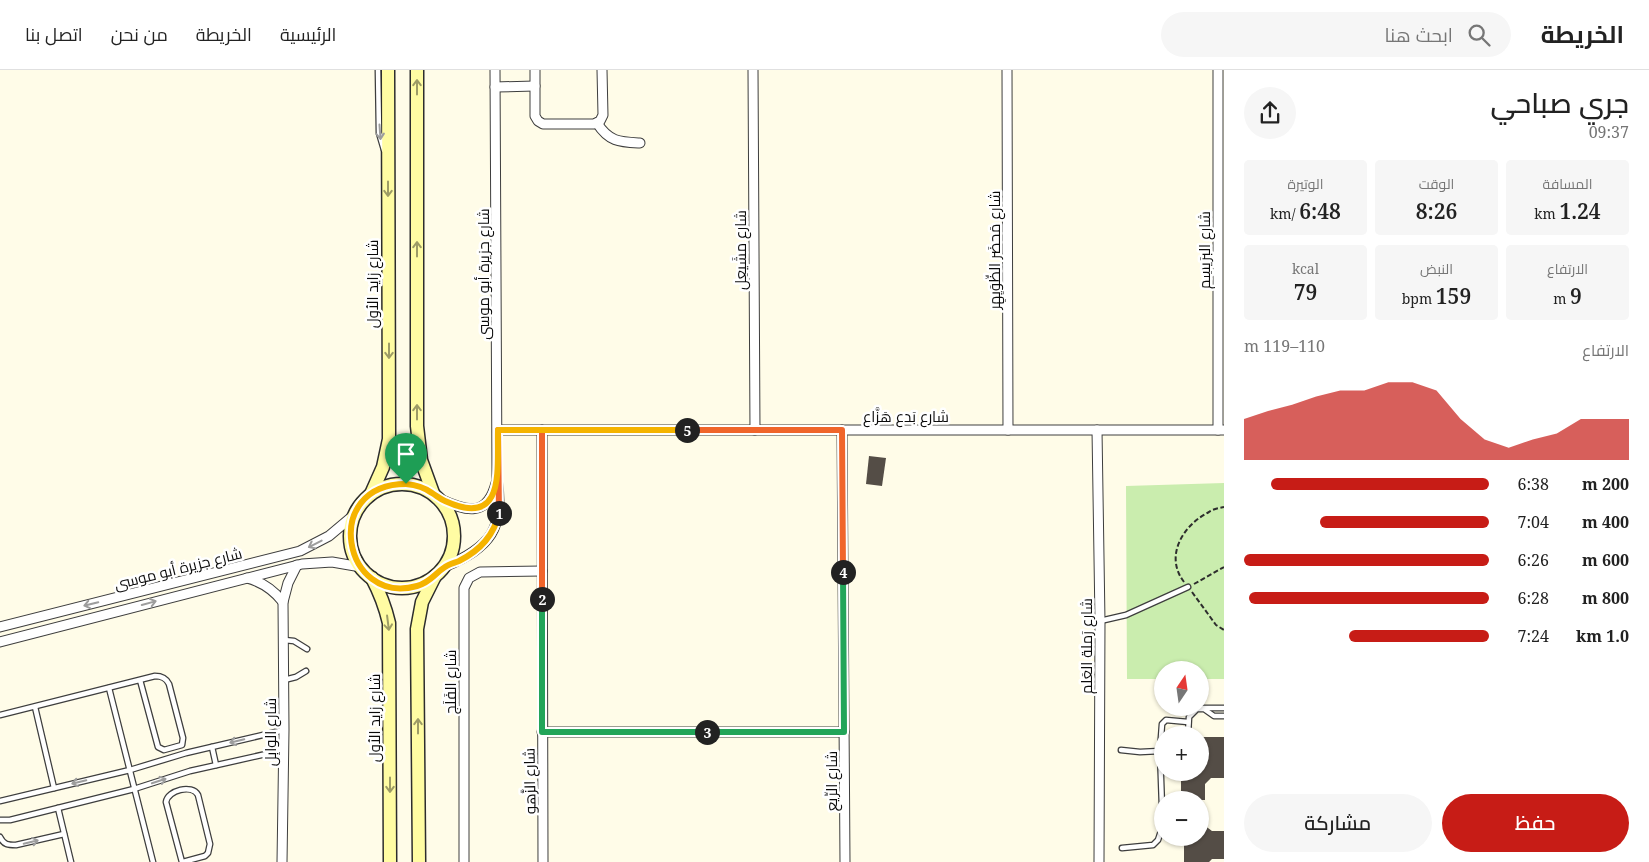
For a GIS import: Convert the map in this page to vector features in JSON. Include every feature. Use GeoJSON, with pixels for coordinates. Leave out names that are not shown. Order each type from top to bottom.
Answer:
{"type":"FeatureCollection","features":[{"type":"Feature","properties":{"kind":"main road","name":"شارع زايد الأول"},"geometry":{"type":"LineString","coordinates":[[371,494],[384,468],[389,439],[388,70]]}},
{"type":"Feature","properties":{"kind":"main road"},"geometry":{"type":"LineString","coordinates":[[417,70],[417,426],[421,460],[436,496],[449,512],[455,536],[452,552],[444,567],[434,578],[422,602],[417,629],[419,862]]}},
{"type":"Feature","properties":{"kind":"main road"},"geometry":{"type":"LineString","coordinates":[[434,578],[407,588],[388,586],[372,578],[356,560],[350,542],[350,533],[354,515],[364,500],[379,489],[397,484],[416,485],[436,496]]}},
{"type":"Feature","properties":{"kind":"main road","name":"شارع زايد الأول"},"geometry":{"type":"LineString","coordinates":[[372,578],[382,600],[389,623],[390,862]]}},
{"type":"Feature","properties":{"kind":"street","name":"شارع جزيرة أبو موسى"},"geometry":{"type":"LineString","coordinates":[[444,567],[474,553],[484,544],[497,523],[500,509],[497,478],[495,70]]}},
{"type":"Feature","properties":{"kind":"street"},"geometry":{"type":"LineString","coordinates":[[535,70],[534,113],[540,123],[546,124],[597,123],[603,115],[602,70]]}},
{"type":"Feature","properties":{"kind":"street","name":"شارع مشَيعِل"},"geometry":{"type":"LineString","coordinates":[[753,70],[755,430]]}},
{"type":"Feature","properties":{"kind":"street","name":"شارع مَحضَر الظِّوَيِهِر"},"geometry":{"type":"LineString","coordinates":[[1007,70],[1008,430]]}},
{"type":"Feature","properties":{"kind":"street","name":"شارع البرَيسِم"},"geometry":{"type":"LineString","coordinates":[[1218,70],[1221,430]]}},
{"type":"Feature","properties":{"kind":"street"},"geometry":{"type":"LineString","coordinates":[[495,87],[534,86]]}},
{"type":"Feature","properties":{"kind":"street"},"geometry":{"type":"LineString","coordinates":[[597,123],[605,134],[618,142],[640,143]]}},
{"type":"Feature","properties":{"kind":"street","name":"شارع بَدع هَزَّاع"},"geometry":{"type":"LineString","coordinates":[[498,430],[1221,430]]}},
{"type":"Feature","properties":{"kind":"street","name":"شارع الزَّهو"},"geometry":{"type":"LineString","coordinates":[[542,430],[543,862]]}},
{"type":"Feature","properties":{"kind":"street","name":"شارع الرِّيع"},"geometry":{"type":"LineString","coordinates":[[842,430],[845,862]]}},
{"type":"Feature","properties":{"kind":"street","name":"شارع رَملة العَلم"},"geometry":{"type":"LineString","coordinates":[[1097,430],[1100,621],[1100,862]]}},
{"type":"Feature","properties":{"kind":"street","name":"شارع جزيرة أبو موسى"},"geometry":{"type":"LineString","coordinates":[[436,496],[456,506],[478,509],[490,500],[497,478]]}},
{"type":"Feature","properties":{"kind":"street","name":"شارع جزيرة أبو موسى"},"geometry":{"type":"LineString","coordinates":[[0,627],[300,551],[329,536],[354,515]]}},
{"type":"Feature","properties":{"kind":"street","name":"شارع جزيرة أبو موسى"},"geometry":{"type":"LineString","coordinates":[[0,642],[297,565],[332,562],[361,567]]}},
{"type":"Feature","properties":{"kind":"street","name":"شارع الوابِل"},"geometry":{"type":"LineString","coordinates":[[282,862],[284,750],[283,602],[288,583],[297,565]]}},
{"type":"Feature","properties":{"kind":"street","name":"شارع الفَلَج"},"geometry":{"type":"LineString","coordinates":[[464,862],[464,588],[469,578],[480,572],[542,571]]}},
{"type":"Feature","properties":{"kind":"street"},"geometry":{"type":"LineString","coordinates":[[246,578],[263,583],[271,588],[283,602]]}},
{"type":"Feature","properties":{"kind":"street"},"geometry":{"type":"LineString","coordinates":[[542,732],[844,732]]}},
{"type":"Feature","properties":{"kind":"lane"},"geometry":{"type":"LineString","coordinates":[[378,70],[379,133],[382,146],[388,156]]}},
{"type":"Feature","properties":{"kind":"lane"},"geometry":{"type":"LineString","coordinates":[[1100,621],[1126,615],[1188,587]]}},
{"type":"Feature","properties":{"kind":"lane"},"geometry":{"type":"LineString","coordinates":[[284,640],[294,641],[307,649]]}},
{"type":"Feature","properties":{"kind":"lane"},"geometry":{"type":"LineString","coordinates":[[284,680],[296,677],[306,671]]}},
{"type":"Feature","properties":{"kind":"lane"},"geometry":{"type":"LineString","coordinates":[[0,715],[140,680],[160,676],[168,680],[183,738],[182,745],[164,750],[158,747],[140,680]]}},
{"type":"Feature","properties":{"kind":"lane"},"geometry":{"type":"LineString","coordinates":[[109,688],[153,862]]}},
{"type":"Feature","properties":{"kind":"lane"},"geometry":{"type":"LineString","coordinates":[[35,707],[54,788]]}},
{"type":"Feature","properties":{"kind":"lane"},"geometry":{"type":"LineString","coordinates":[[1209,708],[1224,708]]}},
{"type":"Feature","properties":{"kind":"lane"},"geometry":{"type":"LineString","coordinates":[[1209,713],[1214,716],[1224,716]]}},
{"type":"Feature","properties":{"kind":"lane"},"geometry":{"type":"LineString","coordinates":[[1188,726],[1190,716]]}},
{"type":"Feature","properties":{"kind":"lane"},"geometry":{"type":"LineString","coordinates":[[1163,726],[1163,722],[1169,720],[1188,722]]}},
{"type":"Feature","properties":{"kind":"lane"},"geometry":{"type":"LineString","coordinates":[[0,801],[284,730]]}},
{"type":"Feature","properties":{"kind":"lane"},"geometry":{"type":"LineString","coordinates":[[212,747],[216,765]]}},
{"type":"Feature","properties":{"kind":"lane"},"geometry":{"type":"LineString","coordinates":[[1121,750],[1140,752],[1154,749]]}},
{"type":"Feature","properties":{"kind":"lane"},"geometry":{"type":"LineString","coordinates":[[0,820],[10,820],[134,789],[190,771],[284,750]]}},
{"type":"Feature","properties":{"kind":"lane"},"geometry":{"type":"LineString","coordinates":[[192,790],[196,791],[198,795],[210,850],[205,856],[182,862],[166,802],[170,794],[192,790]]}},
{"type":"Feature","properties":{"kind":"lane"},"geometry":{"type":"LineString","coordinates":[[58,808],[71,862]]}},
{"type":"Feature","properties":{"kind":"lane"},"geometry":{"type":"LineString","coordinates":[[0,837],[3,843],[16,845],[64,834]]}},
{"type":"Feature","properties":{"kind":"lane"},"geometry":{"type":"LineString","coordinates":[[1122,848],[1154,844]]}},
{"type":"Feature","properties":{"kind":"path"},"geometry":{"type":"LineString","coordinates":[[1182,533],[1209,511],[1224,507]]}},
{"type":"Feature","properties":{"kind":"path"},"geometry":{"type":"LineString","coordinates":[[1188,587],[1224,567]]}},
{"type":"Feature","properties":{"kind":"green space"},"geometry":{"type":"Polygon","coordinates":[[[1224,483],[1224,679],[1209,679],[1209,661],[1154,661],[1154,679],[1127,679],[1126,486],[1224,483]]]}},
{"type":"Feature","properties":{"kind":"building"},"geometry":{"type":"Polygon","coordinates":[[[869,456],[886,458],[882,486],[866,484],[869,456]]]}},
{"type":"Feature","properties":{"kind":"building"},"geometry":{"type":"Polygon","coordinates":[[[1209,737],[1224,737],[1224,778],[1211,778],[1209,780],[1209,737]]]}},
{"type":"Feature","properties":{"kind":"building"},"geometry":{"type":"Polygon","coordinates":[[[1181,781],[1208,781],[1205,784],[1205,791],[1181,791],[1181,781]]]}},
{"type":"Feature","properties":{"kind":"building"},"geometry":{"type":"Polygon","coordinates":[[[1209,829],[1212,831],[1224,831],[1224,859],[1212,859],[1209,862],[1184,862],[1184,846],[1209,846],[1209,829]]]}},
{"type":"Feature","properties":{"kind":"route"},"geometry":{"type":"LineString","coordinates":[[406,484],[397,484],[379,489],[364,500],[354,515],[350,533],[352,551],[366,573],[388,586],[398,588],[417,586],[434,578],[444,567],[474,553],[484,544],[497,523],[500,509],[497,478],[498,430],[542,430],[542,732],[844,732],[842,430],[542,430],[498,430],[497,478],[490,500],[484,506],[478,509],[456,506],[440,499],[425,488],[406,484]]}}]}
